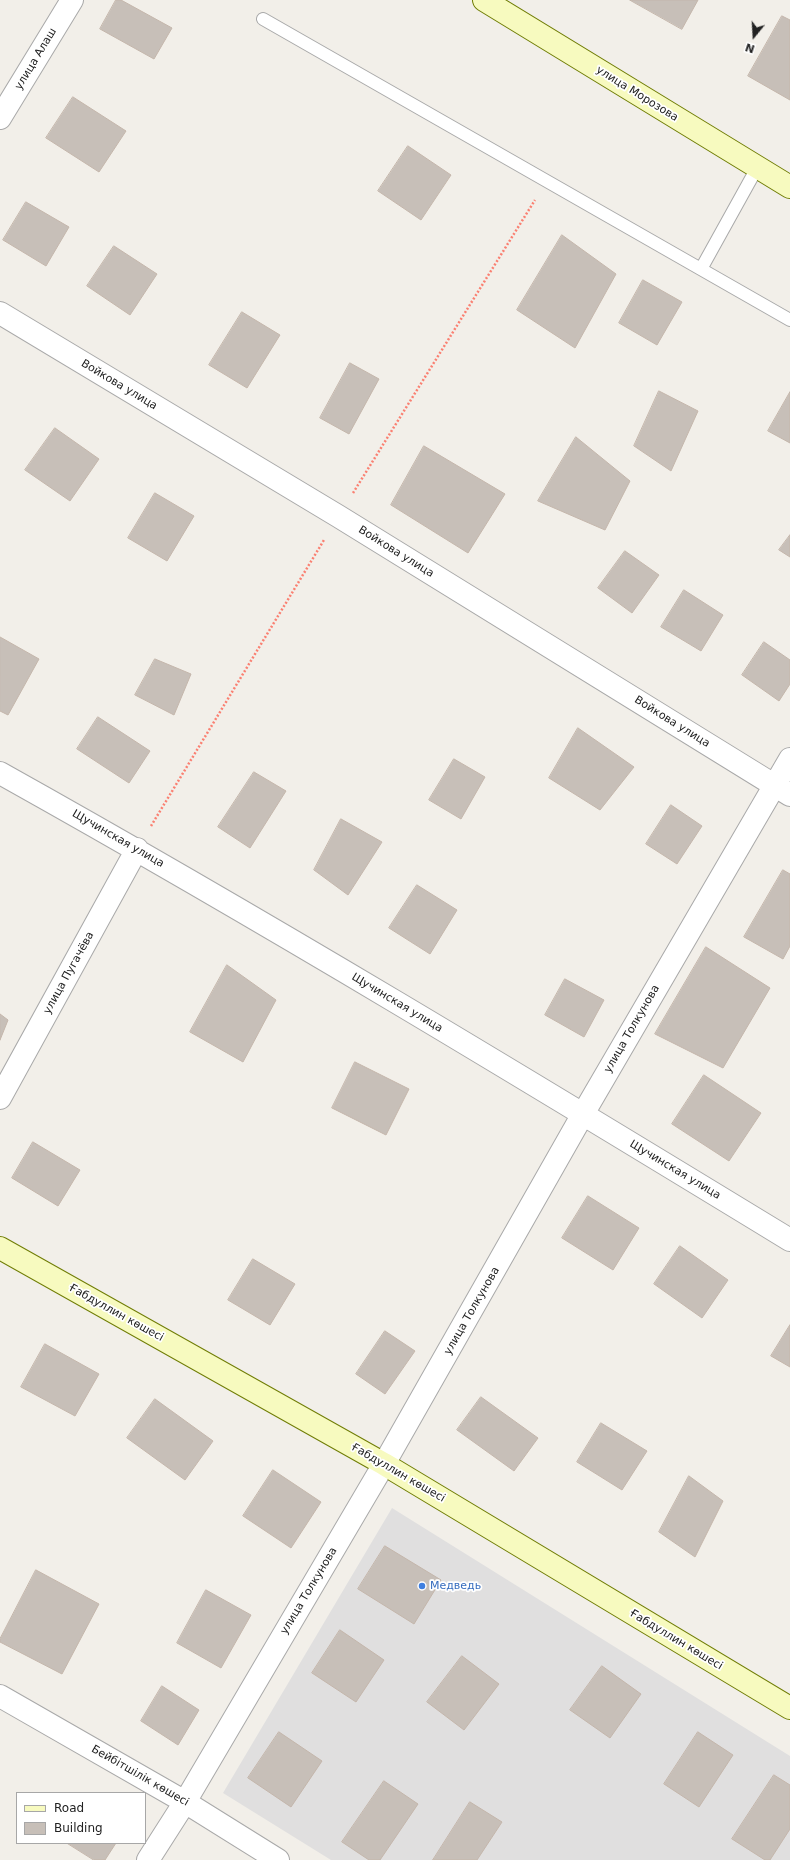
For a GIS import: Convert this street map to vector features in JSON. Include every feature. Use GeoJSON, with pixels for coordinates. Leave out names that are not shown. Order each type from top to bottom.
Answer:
{"type":"FeatureCollection","features":[{"type":"Feature","properties":{"kind":"street","name":"улица Алаш"},"geometry":{"type":"LineString","coordinates":[[0,118],[72,0]]}},
{"type":"Feature","properties":{"kind":"street","name":"улица Морозова"},"geometry":{"type":"LineString","coordinates":[[484,0],[790,187]]}},
{"type":"Feature","properties":{"kind":"street","name":"Войкова улица"},"geometry":{"type":"LineString","coordinates":[[0,314],[338,516],[782,790]]}},
{"type":"Feature","properties":{"kind":"street","name":"улица Толкунова"},"geometry":{"type":"LineString","coordinates":[[148,1860],[185,1802],[384,1464],[584,1114],[782,790],[790,758]]}},
{"type":"Feature","properties":{"kind":"street","name":"Щучинская улица"},"geometry":{"type":"LineString","coordinates":[[0,773],[137,849],[584,1114],[790,1240]]}},
{"type":"Feature","properties":{"kind":"street","name":"улица Пугачёва"},"geometry":{"type":"LineString","coordinates":[[0,1098],[137,849]]}},
{"type":"Feature","properties":{"kind":"street","name":"Ғабдуллин көшесі"},"geometry":{"type":"LineString","coordinates":[[0,1248],[384,1464],[790,1708]]}},
{"type":"Feature","properties":{"kind":"street","name":"Бейбітшілік көшесі"},"geometry":{"type":"LineString","coordinates":[[0,1696],[185,1802],[278,1860]]}},
{"type":"Feature","properties":{"kind":"lane"},"geometry":{"type":"LineString","coordinates":[[263,19],[790,320]]}},
{"type":"Feature","properties":{"kind":"lane"},"geometry":{"type":"LineString","coordinates":[[701,269],[757,168]]}},
{"type":"Feature","properties":{"kind":"shaded area"},"geometry":{"type":"Polygon","coordinates":[[[392,1508],[790,1756],[790,1860],[331,1860],[223,1793],[392,1508]]]}},
{"type":"Feature","properties":{"kind":"building"},"geometry":{"type":"Polygon","coordinates":[[[116,0],[121,0],[172,28],[154,59],[100,29],[116,0]]]}},
{"type":"Feature","properties":{"kind":"building"},"geometry":{"type":"Polygon","coordinates":[[[630,0],[698,0],[682,29],[630,0]]]}},
{"type":"Feature","properties":{"kind":"building"},"geometry":{"type":"Polygon","coordinates":[[[782,16],[790,20],[790,100],[748,76],[782,16]]]}},
{"type":"Feature","properties":{"kind":"building"},"geometry":{"type":"Polygon","coordinates":[[[73,97],[126,131],[99,172],[46,138],[73,97]]]}},
{"type":"Feature","properties":{"kind":"building"},"geometry":{"type":"Polygon","coordinates":[[[408,146],[451,175],[421,220],[378,191],[408,146]]]}},
{"type":"Feature","properties":{"kind":"building"},"geometry":{"type":"Polygon","coordinates":[[[26,202],[69,227],[46,266],[3,240],[26,202]]]}},
{"type":"Feature","properties":{"kind":"building"},"geometry":{"type":"Polygon","coordinates":[[[562,235],[616,274],[575,348],[517,310],[562,235]]]}},
{"type":"Feature","properties":{"kind":"building"},"geometry":{"type":"Polygon","coordinates":[[[114,246],[157,274],[130,315],[87,286],[114,246]]]}},
{"type":"Feature","properties":{"kind":"building"},"geometry":{"type":"Polygon","coordinates":[[[643,280],[682,302],[657,345],[619,323],[643,280]]]}},
{"type":"Feature","properties":{"kind":"building"},"geometry":{"type":"Polygon","coordinates":[[[242,312],[280,335],[247,388],[209,365],[242,312]]]}},
{"type":"Feature","properties":{"kind":"building"},"geometry":{"type":"Polygon","coordinates":[[[350,363],[379,379],[349,434],[320,418],[350,363]]]}},
{"type":"Feature","properties":{"kind":"building"},"geometry":{"type":"Polygon","coordinates":[[[659,391],[698,411],[671,471],[634,446],[659,391]]]}},
{"type":"Feature","properties":{"kind":"building"},"geometry":{"type":"Polygon","coordinates":[[[790,392],[790,443],[768,431],[790,392]]]}},
{"type":"Feature","properties":{"kind":"building"},"geometry":{"type":"Polygon","coordinates":[[[55,428],[99,459],[70,501],[25,470],[55,428]]]}},
{"type":"Feature","properties":{"kind":"building"},"geometry":{"type":"Polygon","coordinates":[[[576,437],[630,481],[605,530],[538,501],[576,437]]]}},
{"type":"Feature","properties":{"kind":"building"},"geometry":{"type":"Polygon","coordinates":[[[424,446],[505,494],[468,553],[391,505],[424,446]]]}},
{"type":"Feature","properties":{"kind":"building"},"geometry":{"type":"Polygon","coordinates":[[[155,493],[194,516],[167,561],[128,538],[155,493]]]}},
{"type":"Feature","properties":{"kind":"building"},"geometry":{"type":"Polygon","coordinates":[[[790,535],[790,557],[779,550],[790,535]]]}},
{"type":"Feature","properties":{"kind":"building"},"geometry":{"type":"Polygon","coordinates":[[[625,551],[659,575],[632,613],[598,588],[625,551]]]}},
{"type":"Feature","properties":{"kind":"building"},"geometry":{"type":"Polygon","coordinates":[[[684,590],[723,615],[701,651],[661,627],[684,590]]]}},
{"type":"Feature","properties":{"kind":"building"},"geometry":{"type":"Polygon","coordinates":[[[0,637],[39,659],[8,715],[0,711],[0,637]]]}},
{"type":"Feature","properties":{"kind":"building"},"geometry":{"type":"Polygon","coordinates":[[[764,642],[790,660],[790,684],[779,701],[742,675],[764,642]]]}},
{"type":"Feature","properties":{"kind":"building"},"geometry":{"type":"Polygon","coordinates":[[[155,659],[191,674],[174,715],[135,695],[155,659]]]}},
{"type":"Feature","properties":{"kind":"building"},"geometry":{"type":"Polygon","coordinates":[[[98,717],[150,751],[129,783],[77,749],[98,717]]]}},
{"type":"Feature","properties":{"kind":"building"},"geometry":{"type":"Polygon","coordinates":[[[578,728],[634,767],[600,810],[549,778],[578,728]]]}},
{"type":"Feature","properties":{"kind":"building"},"geometry":{"type":"Polygon","coordinates":[[[454,759],[485,777],[461,819],[429,800],[454,759]]]}},
{"type":"Feature","properties":{"kind":"building"},"geometry":{"type":"Polygon","coordinates":[[[254,772],[286,791],[250,848],[218,827],[254,772]]]}},
{"type":"Feature","properties":{"kind":"building"},"geometry":{"type":"Polygon","coordinates":[[[671,805],[702,826],[677,864],[646,844],[671,805]]]}},
{"type":"Feature","properties":{"kind":"building"},"geometry":{"type":"Polygon","coordinates":[[[341,819],[382,842],[348,895],[314,870],[341,819]]]}},
{"type":"Feature","properties":{"kind":"building"},"geometry":{"type":"Polygon","coordinates":[[[783,870],[790,874],[790,946],[783,959],[744,937],[783,870]]]}},
{"type":"Feature","properties":{"kind":"building"},"geometry":{"type":"Polygon","coordinates":[[[417,885],[457,910],[430,954],[389,928],[417,885]]]}},
{"type":"Feature","properties":{"kind":"building"},"geometry":{"type":"Polygon","coordinates":[[[706,947],[770,988],[723,1068],[655,1034],[706,947]]]}},
{"type":"Feature","properties":{"kind":"building"},"geometry":{"type":"Polygon","coordinates":[[[227,965],[276,1000],[243,1062],[190,1032],[227,965]]]}},
{"type":"Feature","properties":{"kind":"building"},"geometry":{"type":"Polygon","coordinates":[[[565,979],[604,1000],[584,1037],[545,1015],[565,979]]]}},
{"type":"Feature","properties":{"kind":"building"},"geometry":{"type":"Polygon","coordinates":[[[0,1014],[8,1020],[0,1040],[0,1014]]]}},
{"type":"Feature","properties":{"kind":"building"},"geometry":{"type":"Polygon","coordinates":[[[355,1062],[409,1089],[386,1135],[332,1108],[355,1062]]]}},
{"type":"Feature","properties":{"kind":"building"},"geometry":{"type":"Polygon","coordinates":[[[704,1075],[761,1113],[729,1161],[672,1124],[704,1075]]]}},
{"type":"Feature","properties":{"kind":"building"},"geometry":{"type":"Polygon","coordinates":[[[33,1142],[80,1170],[58,1206],[12,1178],[33,1142]]]}},
{"type":"Feature","properties":{"kind":"building"},"geometry":{"type":"Polygon","coordinates":[[[588,1196],[639,1228],[613,1270],[562,1238],[588,1196]]]}},
{"type":"Feature","properties":{"kind":"building"},"geometry":{"type":"Polygon","coordinates":[[[680,1246],[728,1280],[702,1318],[654,1284],[680,1246]]]}},
{"type":"Feature","properties":{"kind":"building"},"geometry":{"type":"Polygon","coordinates":[[[253,1259],[295,1284],[270,1325],[228,1300],[253,1259]]]}},
{"type":"Feature","properties":{"kind":"building"},"geometry":{"type":"Polygon","coordinates":[[[790,1325],[790,1367],[771,1356],[790,1325]]]}},
{"type":"Feature","properties":{"kind":"building"},"geometry":{"type":"Polygon","coordinates":[[[385,1331],[415,1351],[385,1394],[356,1374],[385,1331]]]}},
{"type":"Feature","properties":{"kind":"building"},"geometry":{"type":"Polygon","coordinates":[[[45,1344],[99,1374],[75,1416],[21,1387],[45,1344]]]}},
{"type":"Feature","properties":{"kind":"building"},"geometry":{"type":"Polygon","coordinates":[[[481,1397],[538,1438],[514,1471],[457,1430],[481,1397]]]}},
{"type":"Feature","properties":{"kind":"building"},"geometry":{"type":"Polygon","coordinates":[[[155,1399],[213,1441],[185,1480],[127,1438],[155,1399]]]}},
{"type":"Feature","properties":{"kind":"building"},"geometry":{"type":"Polygon","coordinates":[[[601,1423],[647,1451],[622,1490],[577,1462],[601,1423]]]}},
{"type":"Feature","properties":{"kind":"building"},"geometry":{"type":"Polygon","coordinates":[[[273,1470],[321,1502],[291,1548],[243,1516],[273,1470]]]}},
{"type":"Feature","properties":{"kind":"building"},"geometry":{"type":"Polygon","coordinates":[[[689,1476],[723,1501],[695,1557],[659,1532],[689,1476]]]}},
{"type":"Feature","properties":{"kind":"building"},"geometry":{"type":"Polygon","coordinates":[[[385,1546],[441,1580],[414,1624],[358,1589],[385,1546]]]}},
{"type":"Feature","properties":{"kind":"building"},"geometry":{"type":"Polygon","coordinates":[[[36,1570],[99,1604],[62,1674],[0,1642],[0,1639],[36,1570]]]}},
{"type":"Feature","properties":{"kind":"building"},"geometry":{"type":"Polygon","coordinates":[[[206,1590],[251,1615],[221,1668],[177,1643],[206,1590]]]}},
{"type":"Feature","properties":{"kind":"building"},"geometry":{"type":"Polygon","coordinates":[[[340,1630],[384,1660],[356,1702],[312,1673],[340,1630]]]}},
{"type":"Feature","properties":{"kind":"building"},"geometry":{"type":"Polygon","coordinates":[[[462,1656],[499,1684],[464,1730],[427,1702],[462,1656]]]}},
{"type":"Feature","properties":{"kind":"building"},"geometry":{"type":"Polygon","coordinates":[[[602,1666],[641,1694],[610,1738],[570,1710],[602,1666]]]}},
{"type":"Feature","properties":{"kind":"building"},"geometry":{"type":"Polygon","coordinates":[[[162,1686],[199,1710],[178,1745],[141,1721],[162,1686]]]}},
{"type":"Feature","properties":{"kind":"building"},"geometry":{"type":"Polygon","coordinates":[[[279,1732],[322,1761],[291,1807],[248,1778],[279,1732]]]}},
{"type":"Feature","properties":{"kind":"building"},"geometry":{"type":"Polygon","coordinates":[[[698,1732],[733,1755],[699,1807],[664,1784],[698,1732]]]}},
{"type":"Feature","properties":{"kind":"building"},"geometry":{"type":"Polygon","coordinates":[[[774,1775],[790,1785],[790,1829],[770,1860],[765,1860],[732,1839],[774,1775]]]}},
{"type":"Feature","properties":{"kind":"building"},"geometry":{"type":"Polygon","coordinates":[[[384,1781],[418,1804],[380,1860],[369,1860],[342,1842],[384,1781]]]}},
{"type":"Feature","properties":{"kind":"building"},"geometry":{"type":"Polygon","coordinates":[[[470,1802],[502,1822],[477,1860],[433,1860],[470,1802]]]}},
{"type":"Feature","properties":{"kind":"building"},"geometry":{"type":"Polygon","coordinates":[[[69,1844],[115,1844],[105,1860],[94,1860],[69,1844]]]}},
{"type":"Feature","properties":{"kind":"place","name":"Медведь"},"geometry":{"type":"Point","coordinates":[422,1586]}}]}
